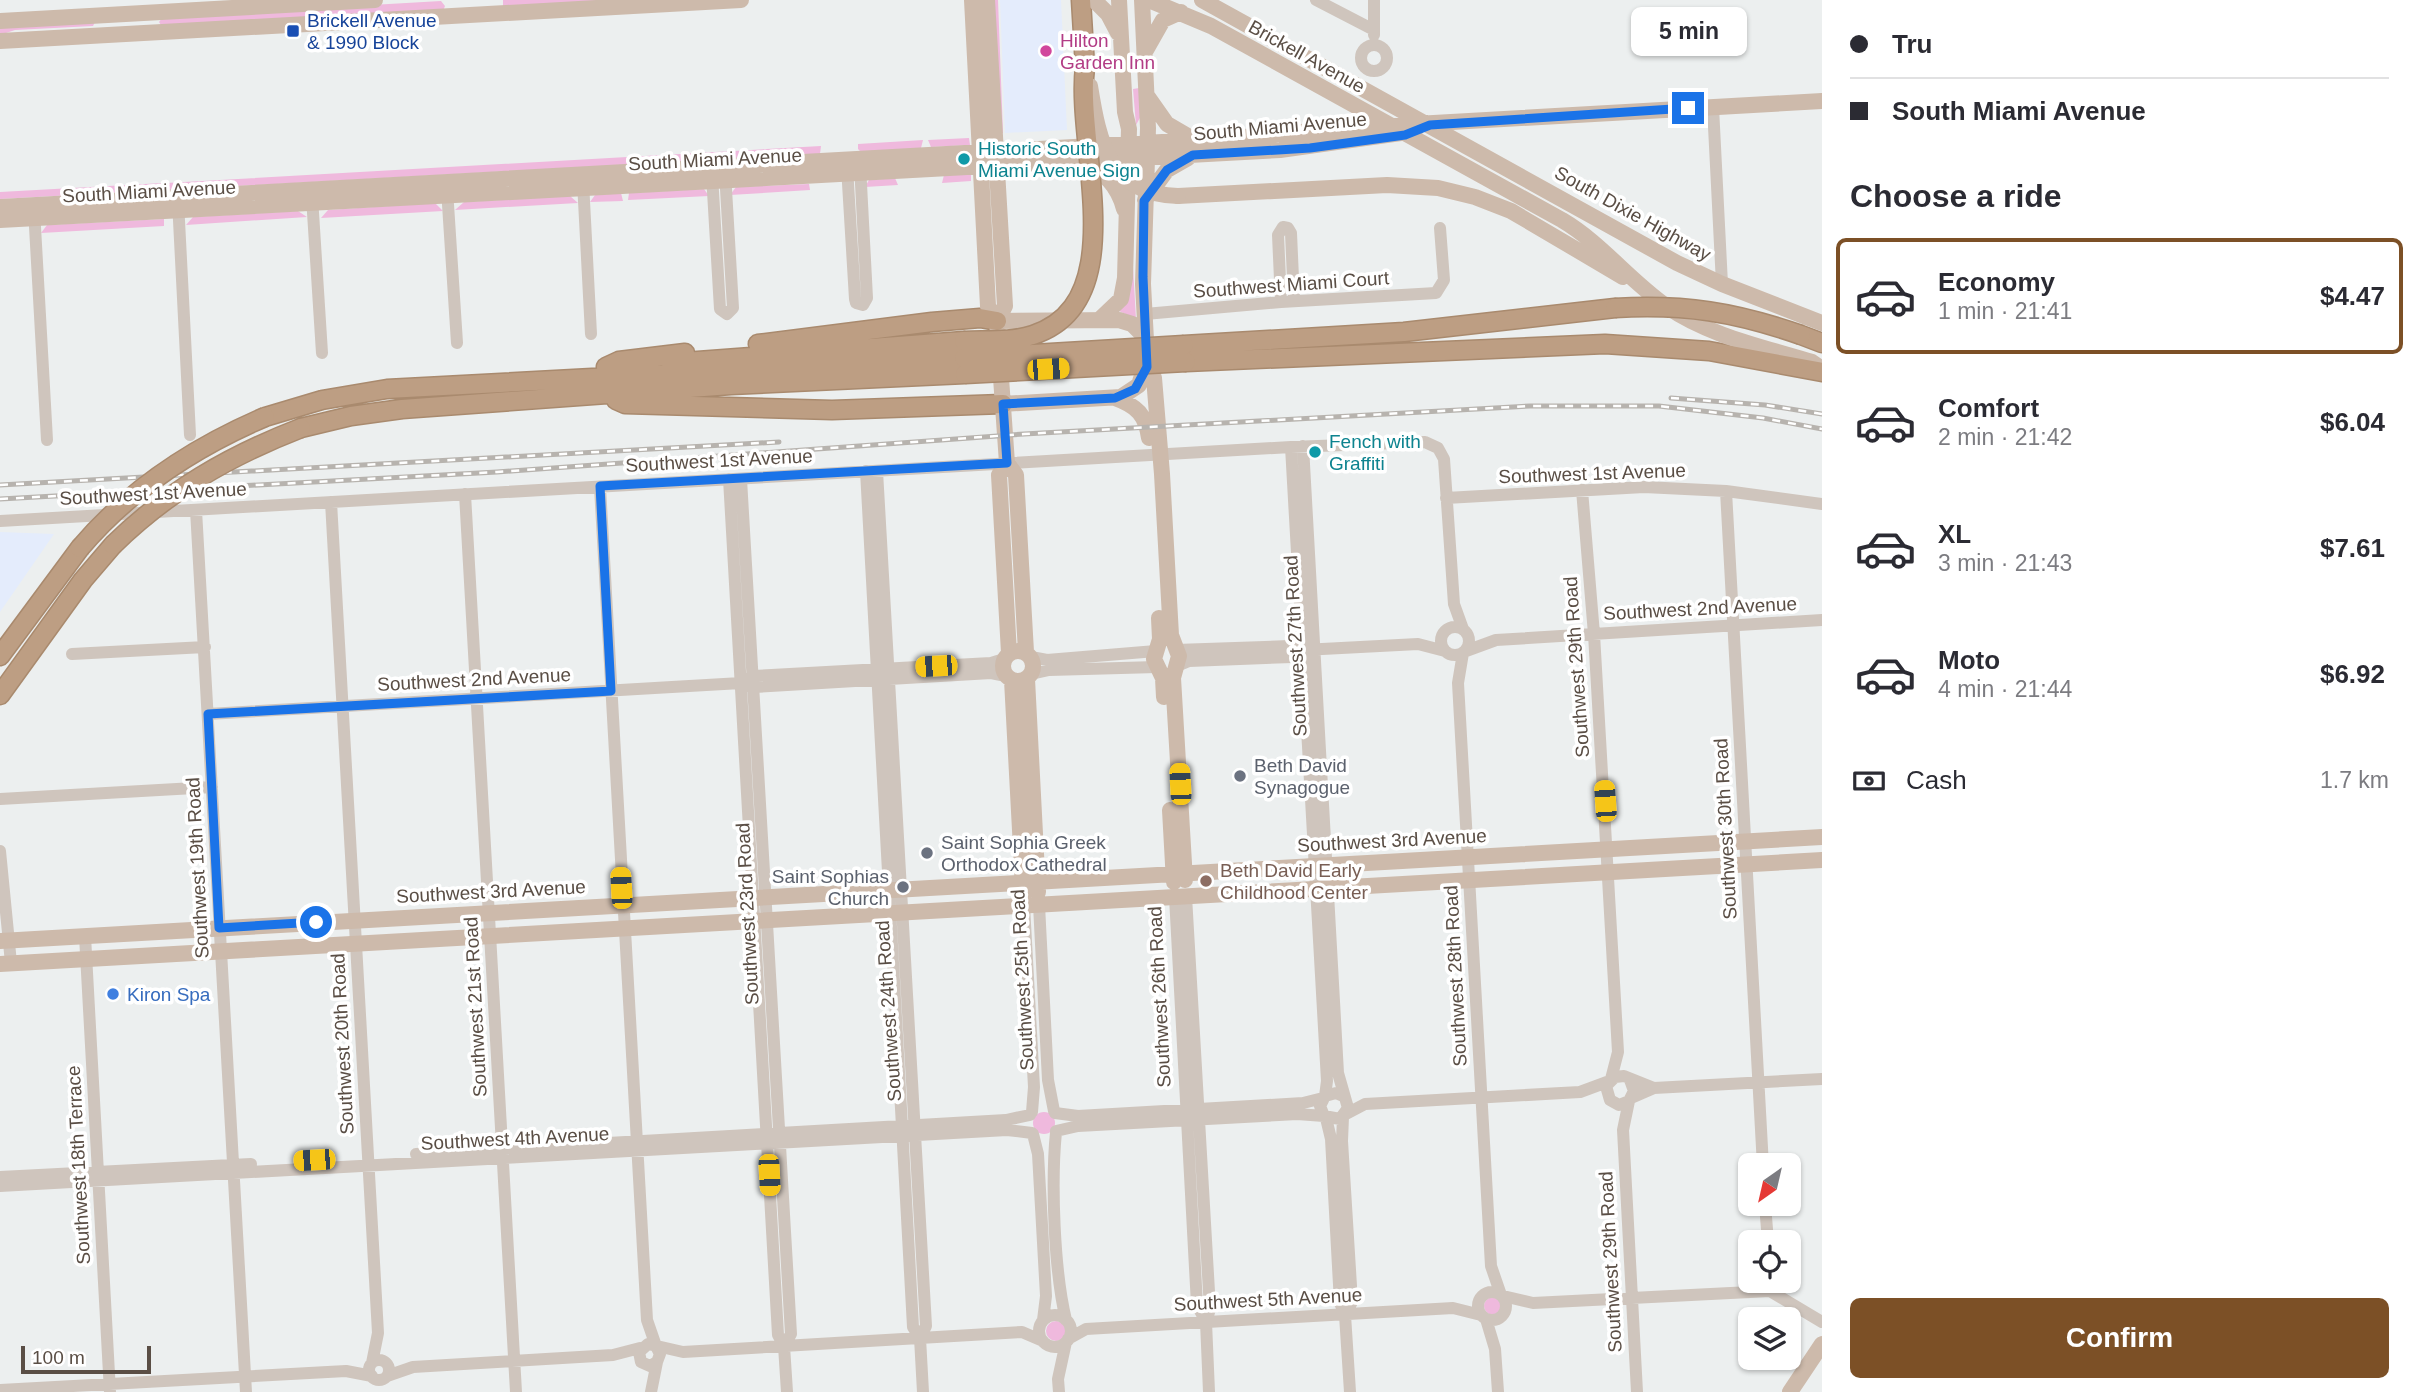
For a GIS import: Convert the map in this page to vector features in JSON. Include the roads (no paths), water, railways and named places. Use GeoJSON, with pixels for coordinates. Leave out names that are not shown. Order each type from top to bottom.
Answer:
{"type":"FeatureCollection","features":[{"type":"Feature","properties":{"kind":"highway"},"geometry":{"type":"LineString","coordinates":[[0,695],[83,580],[113,545],[151,510],[194,478],[246,450],[301,428],[377,412],[604,394],[964,358],[1012,339],[1038,334],[1067,315],[1087,286],[1093,251],[1080,0]]}},
{"type":"Feature","properties":{"kind":"highway"},"geometry":{"type":"LineString","coordinates":[[1185,354],[1615,308],[1661,306],[1710,309],[1822,343]]}},
{"type":"Feature","properties":{"kind":"highway"},"geometry":{"type":"LineString","coordinates":[[606,367],[619,361],[932,322],[981,318],[997,321]]}},
{"type":"Feature","properties":{"kind":"highway"},"geometry":{"type":"LineString","coordinates":[[531,383],[545,373],[606,367],[1618,344],[1709,351],[1822,370]]}},
{"type":"Feature","properties":{"kind":"highway"},"geometry":{"type":"LineString","coordinates":[[0,656],[80,548],[119,508],[162,473],[213,442],[265,417],[322,400],[364,392],[964,358]]}},
{"type":"Feature","properties":{"kind":"highway"},"geometry":{"type":"LineString","coordinates":[[604,394],[625,404],[811,410],[1003,404]]}},
{"type":"Feature","properties":{"kind":"main road"},"geometry":{"type":"LineString","coordinates":[[0,21],[376,0]]}},
{"type":"Feature","properties":{"kind":"main road"},"geometry":{"type":"LineString","coordinates":[[0,41],[741,0]]}},
{"type":"Feature","properties":{"kind":"main road"},"geometry":{"type":"LineString","coordinates":[[972,0],[984,66]]}},
{"type":"Feature","properties":{"kind":"main road"},"geometry":{"type":"LineString","coordinates":[[987,0],[984,66],[989,158],[1005,306],[997,321],[1007,463],[999,475],[1019,677]]}},
{"type":"Feature","properties":{"kind":"main road"},"geometry":{"type":"LineString","coordinates":[[1094,0],[1108,15],[1121,39]]}},
{"type":"Feature","properties":{"kind":"main road"},"geometry":{"type":"LineString","coordinates":[[1100,319],[1114,308],[1123,294],[1129,150],[1119,0]]}},
{"type":"Feature","properties":{"kind":"main road","name":"Southwest 26th Road"},"geometry":{"type":"LineString","coordinates":[[1142,0],[1147,94],[1144,201],[1146,338],[1147,359],[1154,378],[1155,454],[1166,658],[1163,681],[1180,896]]}},
{"type":"Feature","properties":{"kind":"main road","name":"Brickell Avenue"},"geometry":{"type":"LineString","coordinates":[[1149,0],[1181,12],[1405,135]]}},
{"type":"Feature","properties":{"kind":"main road","name":"Brickell Avenue"},"geometry":{"type":"LineString","coordinates":[[1202,0],[1430,125]]}},
{"type":"Feature","properties":{"kind":"main road"},"geometry":{"type":"LineString","coordinates":[[155,12],[156,32]]}},
{"type":"Feature","properties":{"kind":"main road"},"geometry":{"type":"LineString","coordinates":[[1145,52],[1163,20],[1181,12]]}},
{"type":"Feature","properties":{"kind":"main road"},"geometry":{"type":"LineString","coordinates":[[107,15],[108,35]]}},
{"type":"Feature","properties":{"kind":"main road"},"geometry":{"type":"LineString","coordinates":[[1085,67],[1098,134],[1108,158],[1119,171],[1139,186],[1164,195],[1178,196],[1404,184],[1456,192],[1511,211],[1652,295]]}},
{"type":"Feature","properties":{"kind":"main road"},"geometry":{"type":"LineString","coordinates":[[1144,201],[1167,170],[1193,147],[1167,124],[1147,94]]}},
{"type":"Feature","properties":{"kind":"main road","name":"South Miami Avenue"},"geometry":{"type":"LineString","coordinates":[[1193,147],[1345,128],[1822,100]]}},
{"type":"Feature","properties":{"kind":"main road"},"geometry":{"type":"LineString","coordinates":[[1345,128],[1355,120],[1356,107]]}},
{"type":"Feature","properties":{"kind":"main road"},"geometry":{"type":"LineString","coordinates":[[1100,143],[1114,132],[1125,111]]}},
{"type":"Feature","properties":{"kind":"main road"},"geometry":{"type":"LineString","coordinates":[[1482,154],[1479,138],[1490,121]]}},
{"type":"Feature","properties":{"kind":"main road","name":"South Miami Avenue"},"geometry":{"type":"LineString","coordinates":[[989,158],[1082,161],[1129,150],[1193,147],[1310,148],[1405,135],[1430,125]]}},
{"type":"Feature","properties":{"kind":"main road","name":"South Dixie Highway"},"geometry":{"type":"LineString","coordinates":[[1430,125],[1655,251],[1722,284],[1822,323]]}},
{"type":"Feature","properties":{"kind":"main road","name":"South Dixie Highway"},"geometry":{"type":"LineString","coordinates":[[1405,135],[1569,224],[1652,295],[1707,328],[1812,362],[1822,370]]}},
{"type":"Feature","properties":{"kind":"main road","name":"South Miami Avenue"},"geometry":{"type":"LineString","coordinates":[[0,220],[34,212],[989,158],[1100,143],[1129,150]]}},
{"type":"Feature","properties":{"kind":"main road"},"geometry":{"type":"LineString","coordinates":[[1082,161],[1097,169],[1116,187],[1125,211]]}},
{"type":"Feature","properties":{"kind":"main road","name":"South Miami Avenue"},"geometry":{"type":"LineString","coordinates":[[0,207],[34,212]]}},
{"type":"Feature","properties":{"kind":"main road"},"geometry":{"type":"LineString","coordinates":[[997,321],[1015,323],[1100,319],[1128,322],[1146,338]]}},
{"type":"Feature","properties":{"kind":"main road"},"geometry":{"type":"LineString","coordinates":[[1003,404],[1115,398],[1127,395],[1139,384],[1147,359]]}},
{"type":"Feature","properties":{"kind":"main road","name":"Southwest 26th Road"},"geometry":{"type":"LineString","coordinates":[[1115,398],[1133,406],[1142,414],[1155,454]]}},
{"type":"Feature","properties":{"kind":"main road"},"geometry":{"type":"LineString","coordinates":[[1018,656],[1034,666],[1019,677]]}},
{"type":"Feature","properties":{"kind":"main road","name":"Southwest 25th Road"},"geometry":{"type":"LineString","coordinates":[[1019,677],[1031,905]]}},
{"type":"Feature","properties":{"kind":"main road","name":"Southwest 3rd Avenue"},"geometry":{"type":"LineString","coordinates":[[4,940],[1822,837]]}},
{"type":"Feature","properties":{"kind":"main road"},"geometry":{"type":"LineString","coordinates":[[6,964],[1822,860]]}},
{"type":"Feature","properties":{"kind":"main road"},"geometry":{"type":"LineString","coordinates":[[1790,1392],[1822,1344]]}},
{"type":"Feature","properties":{"kind":"street"},"geometry":{"type":"LineString","coordinates":[[1316,0],[1374,30]]}},
{"type":"Feature","properties":{"kind":"street"},"geometry":{"type":"LineString","coordinates":[[1374,0],[1374,45]]}},
{"type":"Feature","properties":{"kind":"street"},"geometry":{"type":"LineString","coordinates":[[1713,107],[1722,284]]}},
{"type":"Feature","properties":{"kind":"street"},"geometry":{"type":"LineString","coordinates":[[854,166],[867,298],[863,305],[856,303],[855,299],[854,166]]}},
{"type":"Feature","properties":{"kind":"street"},"geometry":{"type":"LineString","coordinates":[[718,173],[733,308],[727,314],[720,309],[718,173]]}},
{"type":"Feature","properties":{"kind":"street"},"geometry":{"type":"LineString","coordinates":[[583,181],[591,334]]}},
{"type":"Feature","properties":{"kind":"street"},"geometry":{"type":"LineString","coordinates":[[447,189],[457,343]]}},
{"type":"Feature","properties":{"kind":"street"},"geometry":{"type":"LineString","coordinates":[[312,196],[321,353]]}},
{"type":"Feature","properties":{"kind":"street"},"geometry":{"type":"LineString","coordinates":[[178,204],[190,435]]}},
{"type":"Feature","properties":{"kind":"street"},"geometry":{"type":"LineString","coordinates":[[34,212],[47,440]]}},
{"type":"Feature","properties":{"kind":"street"},"geometry":{"type":"LineString","coordinates":[[1283,227],[1288,228],[1291,233],[1287,301],[1278,234],[1283,227]]}},
{"type":"Feature","properties":{"kind":"street","name":"Southwest Miami Court"},"geometry":{"type":"LineString","coordinates":[[1145,314],[1287,301],[1430,294],[1439,290],[1444,280],[1440,228]]}},
{"type":"Feature","properties":{"kind":"street","name":"Southwest 1st Avenue"},"geometry":{"type":"LineString","coordinates":[[0,521],[1297,446],[1424,442],[1438,447],[1444,460],[1446,498],[1644,487],[1726,491],[1822,504]]}},
{"type":"Feature","properties":{"kind":"street","name":"Southwest 27th Road"},"geometry":{"type":"LineString","coordinates":[[1297,446],[1322,889],[1327,1081],[1324,1097]]}},
{"type":"Feature","properties":{"kind":"street","name":"Southwest 24th Road"},"geometry":{"type":"LineString","coordinates":[[872,471],[909,1131],[914,1327],[920,1338],[923,1392]]}},
{"type":"Feature","properties":{"kind":"street","name":"Southwest 23rd Road"},"geometry":{"type":"LineString","coordinates":[[735,479],[774,1137],[778,1335],[784,1346],[787,1392]]}},
{"type":"Feature","properties":{"kind":"street"},"geometry":{"type":"LineString","coordinates":[[600,486],[647,1320],[641,1355],[651,1389]]}},
{"type":"Feature","properties":{"kind":"street","name":"Southwest 29th Road"},"geometry":{"type":"LineString","coordinates":[[1582,490],[1594,634],[1618,1052],[1629,1079]]}},
{"type":"Feature","properties":{"kind":"street","name":"Southwest 30th Road"},"geometry":{"type":"LineString","coordinates":[[1726,491],[1762,1153]]}},
{"type":"Feature","properties":{"kind":"street","name":"Southwest 21st Road"},"geometry":{"type":"LineString","coordinates":[[465,494],[516,1392]]}},
{"type":"Feature","properties":{"kind":"street"},"geometry":{"type":"LineString","coordinates":[[1446,498],[1454,604],[1469,643],[1456,652],[1442,645],[1454,604]]}},
{"type":"Feature","properties":{"kind":"street","name":"Southwest 20th Road"},"geometry":{"type":"LineString","coordinates":[[331,502],[368,1161],[378,1392]]}},
{"type":"Feature","properties":{"kind":"street","name":"Southwest 19th Road"},"geometry":{"type":"LineString","coordinates":[[196,510],[246,1392]]}},
{"type":"Feature","properties":{"kind":"street","name":"Southwest 2nd Avenue"},"geometry":{"type":"LineString","coordinates":[[208,714],[883,674],[991,663],[1018,656],[1047,660],[1166,658],[1189,661],[1292,657],[1308,650],[1418,644],[1456,652],[1496,640],[1822,620]]}},
{"type":"Feature","properties":{"kind":"street"},"geometry":{"type":"LineString","coordinates":[[1445,633],[1454,627],[1464,631]]}},
{"type":"Feature","properties":{"kind":"street","name":"Southwest 2nd Avenue"},"geometry":{"type":"LineString","coordinates":[[1464,631],[1496,640]]}},
{"type":"Feature","properties":{"kind":"street","name":"Southwest 2nd Avenue"},"geometry":{"type":"LineString","coordinates":[[1418,644],[1445,633]]}},
{"type":"Feature","properties":{"kind":"street"},"geometry":{"type":"LineString","coordinates":[[72,654],[205,647]]}},
{"type":"Feature","properties":{"kind":"street","name":"Southwest 28th Road"},"geometry":{"type":"LineString","coordinates":[[1456,652],[1491,1266],[1502,1296]]}},
{"type":"Feature","properties":{"kind":"street","name":"Southwest 2nd Avenue"},"geometry":{"type":"LineString","coordinates":[[883,674],[994,673],[1019,677],[1049,670],[1166,658]]}},
{"type":"Feature","properties":{"kind":"street"},"geometry":{"type":"LineString","coordinates":[[0,799],[212,787]]}},
{"type":"Feature","properties":{"kind":"street"},"geometry":{"type":"LineString","coordinates":[[0,850],[6,964]]}},
{"type":"Feature","properties":{"kind":"street","name":"Southwest 27th Road"},"geometry":{"type":"LineString","coordinates":[[1322,889],[1338,1073],[1344,1097]]}},
{"type":"Feature","properties":{"kind":"street","name":"Southwest 26th Road"},"geometry":{"type":"LineString","coordinates":[[1180,896],[1193,1114],[1210,1309],[1206,1322],[1209,1392]]}},
{"type":"Feature","properties":{"kind":"street","name":"Southwest 25th Road"},"geometry":{"type":"LineString","coordinates":[[1031,905],[1048,1080],[1055,1112]]}},
{"type":"Feature","properties":{"kind":"street","name":"Southwest 25th Road"},"geometry":{"type":"LineString","coordinates":[[1031,905],[1034,1087],[1031,1114]]}},
{"type":"Feature","properties":{"kind":"street","name":"Southwest 18th Terrace"},"geometry":{"type":"LineString","coordinates":[[85,936],[110,1388]]}},
{"type":"Feature","properties":{"kind":"street","name":"Southwest 29th Road"},"geometry":{"type":"LineString","coordinates":[[1609,1081],[1618,1052]]}},
{"type":"Feature","properties":{"kind":"street"},"geometry":{"type":"LineString","coordinates":[[1032,1133],[1046,1138],[1056,1132],[1078,1126],[1303,1103],[1332,1093],[1365,1104],[1580,1092],[1619,1076],[1654,1088],[1822,1079]]}},
{"type":"Feature","properties":{"kind":"street"},"geometry":{"type":"LineString","coordinates":[[1629,1079],[1634,1091],[1630,1100]]}},
{"type":"Feature","properties":{"kind":"street"},"geometry":{"type":"LineString","coordinates":[[1609,1081],[1606,1094],[1611,1101]]}},
{"type":"Feature","properties":{"kind":"street"},"geometry":{"type":"LineString","coordinates":[[1580,1092],[1619,1105],[1654,1088]]}},
{"type":"Feature","properties":{"kind":"street"},"geometry":{"type":"LineString","coordinates":[[1324,1097],[1320,1106],[1331,1139],[1339,1303],[1345,1315],[1350,1392]]}},
{"type":"Feature","properties":{"kind":"street"},"geometry":{"type":"LineString","coordinates":[[1344,1097],[1348,1108],[1342,1141],[1352,1302],[1345,1315]]}},
{"type":"Feature","properties":{"kind":"street","name":"Southwest 29th Road"},"geometry":{"type":"LineString","coordinates":[[1630,1100],[1623,1130],[1637,1392]]}},
{"type":"Feature","properties":{"kind":"street","name":"Southwest 29th Road"},"geometry":{"type":"LineString","coordinates":[[1611,1101],[1623,1130]]}},
{"type":"Feature","properties":{"kind":"street"},"geometry":{"type":"LineString","coordinates":[[1059,1385],[1039,1332],[1046,1296],[1039,1157],[1028,1124],[1031,1114],[1043,1107],[1074,1116],[1302,1113],[1337,1120],[1365,1104]]}},
{"type":"Feature","properties":{"kind":"street"},"geometry":{"type":"LineString","coordinates":[[1055,1112],[1059,1122],[1054,1175],[1061,1290],[1071,1332],[1059,1385]]}},
{"type":"Feature","properties":{"kind":"street","name":"Southwest 4th Avenue"},"geometry":{"type":"LineString","coordinates":[[909,1131],[1006,1120],[1031,1114]]}},
{"type":"Feature","properties":{"kind":"street","name":"Southwest 4th Avenue"},"geometry":{"type":"LineString","coordinates":[[0,1177],[98,1176],[909,1131],[1011,1130],[1032,1133]]}},
{"type":"Feature","properties":{"kind":"street","name":"Southwest 4th Avenue"},"geometry":{"type":"LineString","coordinates":[[0,1186],[98,1176]]}},
{"type":"Feature","properties":{"kind":"street","name":"Southwest 28th Road"},"geometry":{"type":"LineString","coordinates":[[1482,1296],[1491,1266]]}},
{"type":"Feature","properties":{"kind":"street"},"geometry":{"type":"LineString","coordinates":[[1498,1392],[1495,1349],[1478,1307],[1482,1296],[1492,1292],[1533,1303],[1738,1289]]}},
{"type":"Feature","properties":{"kind":"street"},"geometry":{"type":"LineString","coordinates":[[1780,1293],[1822,1322]]}},
{"type":"Feature","properties":{"kind":"street","name":"Southwest 5th Avenue"},"geometry":{"type":"LineString","coordinates":[[1067,1320],[1086,1329],[1345,1315],[1453,1308],[1482,1296]]}},
{"type":"Feature","properties":{"kind":"street"},"geometry":{"type":"LineString","coordinates":[[1495,1349],[1506,1303],[1502,1296]]}},
{"type":"Feature","properties":{"kind":"street"},"geometry":{"type":"LineString","coordinates":[[1483,1317],[1492,1320],[1533,1303]]}},
{"type":"Feature","properties":{"kind":"street","name":"Southwest 5th Avenue"},"geometry":{"type":"LineString","coordinates":[[1453,1308],[1483,1317]]}},
{"type":"Feature","properties":{"kind":"street"},"geometry":{"type":"LineString","coordinates":[[657,1354],[1022,1332],[1055,1315],[1067,1320]]}},
{"type":"Feature","properties":{"kind":"street"},"geometry":{"type":"LineString","coordinates":[[647,1320],[657,1354],[651,1389]]}},
{"type":"Feature","properties":{"kind":"street","name":"Southwest 5th Avenue"},"geometry":{"type":"LineString","coordinates":[[1067,1341],[1086,1329]]}},
{"type":"Feature","properties":{"kind":"street"},"geometry":{"type":"LineString","coordinates":[[1022,1332],[1056,1346],[1067,1341]]}},
{"type":"Feature","properties":{"kind":"street"},"geometry":{"type":"LineString","coordinates":[[641,1355],[648,1344],[657,1354]]}},
{"type":"Feature","properties":{"kind":"street"},"geometry":{"type":"LineString","coordinates":[[641,1355],[650,1366],[657,1354]]}},
{"type":"Feature","properties":{"kind":"street"},"geometry":{"type":"LineString","coordinates":[[0,1390],[110,1388],[245,1377],[641,1355]]}},
{"type":"Feature","properties":{"kind":"street","name":"Southwest 20th Road"},"geometry":{"type":"LineString","coordinates":[[379,1370],[384,1392]]}},
{"type":"Feature","properties":{"kind":"railway"},"geometry":{"type":"LineString","coordinates":[[1671,398],[1765,405],[1822,414]]}},
{"type":"Feature","properties":{"kind":"railway"},"geometry":{"type":"LineString","coordinates":[[0,499],[497,472],[1024,434],[1530,406],[1659,406],[1763,418],[1822,429]]}},
{"type":"Feature","properties":{"kind":"railway"},"geometry":{"type":"LineString","coordinates":[[0,485],[779,442]]}},
{"type":"Feature","properties":{"kind":"place","name":"Brickell Avenue & 1990 Block"},"geometry":{"type":"Point","coordinates":[293,31]}},
{"type":"Feature","properties":{"kind":"place","name":"Hilton Garden Inn"},"geometry":{"type":"Point","coordinates":[1046,51]}},
{"type":"Feature","properties":{"kind":"place","name":"Historic South Miami Avenue Sign"},"geometry":{"type":"Point","coordinates":[964,159]}},
{"type":"Feature","properties":{"kind":"place","name":"Fench with Graffiti"},"geometry":{"type":"Point","coordinates":[1315,452]}},
{"type":"Feature","properties":{"kind":"place","name":"Beth David Synagogue"},"geometry":{"type":"Point","coordinates":[1240,776]}},
{"type":"Feature","properties":{"kind":"place","name":"Saint Sophia Greek Orthodox Cathedral"},"geometry":{"type":"Point","coordinates":[927,853]}},
{"type":"Feature","properties":{"kind":"place","name":"Beth David Early Childhood Center"},"geometry":{"type":"Point","coordinates":[1206,881]}},
{"type":"Feature","properties":{"kind":"place","name":"Saint Sophias Church"},"geometry":{"type":"Point","coordinates":[903,887]}},
{"type":"Feature","properties":{"kind":"place","name":"Kiron Spa"},"geometry":{"type":"Point","coordinates":[113,994]}}]}
